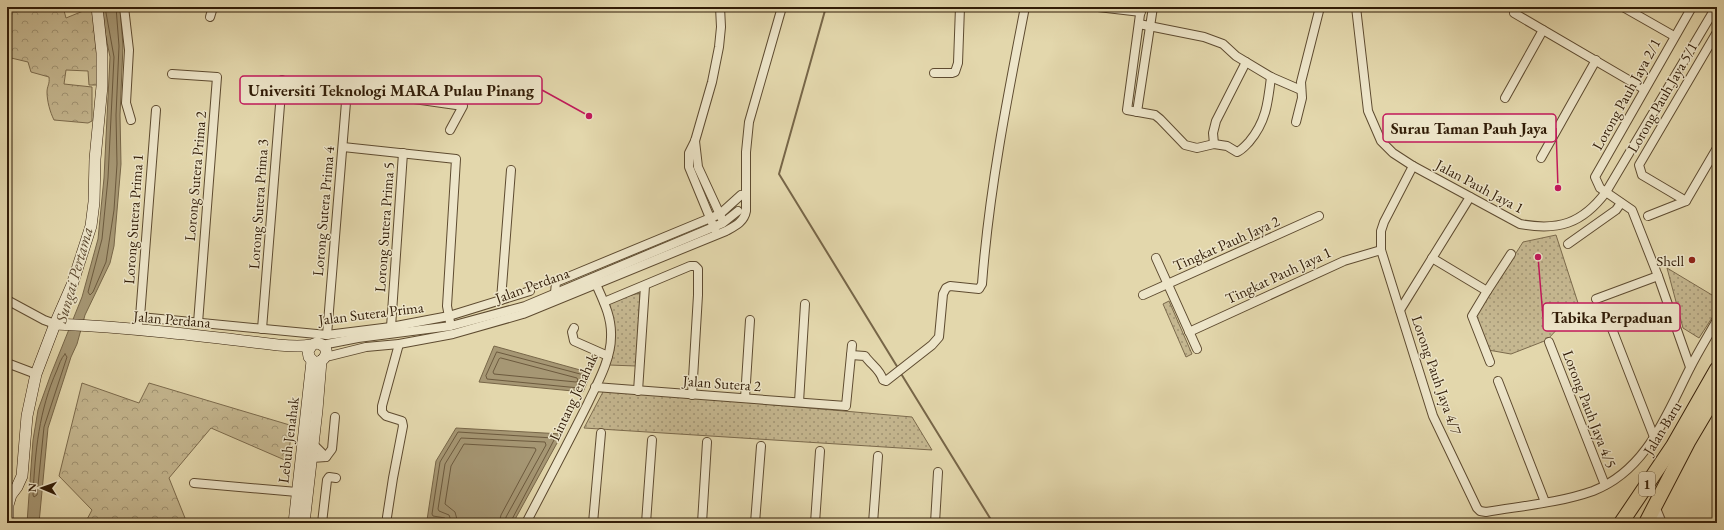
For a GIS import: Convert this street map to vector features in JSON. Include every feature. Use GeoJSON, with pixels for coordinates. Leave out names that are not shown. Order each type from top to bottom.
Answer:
{"type":"FeatureCollection","features":[{"type":"Feature","properties":{"kind":"highway","name":"Jalan Baru"},"geometry":{"type":"LineString","coordinates":[[1621,523],[1672,446],[1717,369]]}},
{"type":"Feature","properties":{"kind":"highway","name":"Jalan Baru"},"geometry":{"type":"LineString","coordinates":[[1646,523],[1688,442],[1717,393]]}},
{"type":"Feature","properties":{"kind":"street"},"geometry":{"type":"LineString","coordinates":[[8,523],[8,505],[11,495],[22,476],[27,416],[36,374],[60,324],[91,226],[94,208],[95,159],[102,86],[102,53],[97,7]]}},
{"type":"Feature","properties":{"kind":"street"},"geometry":{"type":"LineString","coordinates":[[124,7],[129,50],[126,103],[130,120]]}},
{"type":"Feature","properties":{"kind":"street"},"geometry":{"type":"LineString","coordinates":[[210,16],[213,7]]}},
{"type":"Feature","properties":{"kind":"street"},"geometry":{"type":"LineString","coordinates":[[717,235],[689,167],[689,153],[695,141],[712,82],[719,47],[721,27],[720,7]]}},
{"type":"Feature","properties":{"kind":"street","name":"Jalan Perdana"},"geometry":{"type":"LineString","coordinates":[[60,324],[286,345],[452,330],[595,281],[717,235],[740,222],[746,215],[746,152],[749,122],[782,7]]}},
{"type":"Feature","properties":{"kind":"street"},"geometry":{"type":"LineString","coordinates":[[934,73],[952,73],[956,70],[958,63],[960,7]]}},
{"type":"Feature","properties":{"kind":"street"},"geometry":{"type":"LineString","coordinates":[[852,345],[851,355],[865,356],[871,366],[879,370],[886,381],[939,337],[943,294],[946,288],[950,286],[979,289],[982,284],[985,247],[1001,128],[1025,7]]}},
{"type":"Feature","properties":{"kind":"street"},"geometry":{"type":"LineString","coordinates":[[1098,7],[1141,9],[1127,110],[1155,115],[1185,145],[1197,148],[1214,144],[1227,146],[1237,152],[1241,151],[1256,133],[1264,120],[1271,77]]}},
{"type":"Feature","properties":{"kind":"street"},"geometry":{"type":"LineString","coordinates":[[1137,112],[1153,7]]}},
{"type":"Feature","properties":{"kind":"street"},"geometry":{"type":"LineString","coordinates":[[1296,122],[1302,98],[1300,90],[1320,7]]}},
{"type":"Feature","properties":{"kind":"street","name":"Jalan Pauh Jaya 1"},"geometry":{"type":"LineString","coordinates":[[1356,7],[1368,111],[1381,141],[1393,153],[1413,166],[1520,224],[1540,228],[1576,220],[1589,211],[1606,192],[1716,7]]}},
{"type":"Feature","properties":{"kind":"street"},"geometry":{"type":"LineString","coordinates":[[1623,7],[1674,36]]}},
{"type":"Feature","properties":{"kind":"street","name":"Lorong Pauh Jaya 2/1"},"geometry":{"type":"LineString","coordinates":[[1606,192],[1600,188],[1595,177],[1674,36],[1692,7]]}},
{"type":"Feature","properties":{"kind":"street"},"geometry":{"type":"LineString","coordinates":[[1514,12],[1644,89]]}},
{"type":"Feature","properties":{"kind":"street"},"geometry":{"type":"LineString","coordinates":[[1139,24],[1204,37],[1223,44],[1236,56],[1271,77],[1300,90]]}},
{"type":"Feature","properties":{"kind":"street"},"geometry":{"type":"LineString","coordinates":[[1505,98],[1543,30]]}},
{"type":"Feature","properties":{"kind":"street","name":"Lorong Pauh Jaya 5/1"},"geometry":{"type":"LineString","coordinates":[[1686,201],[1642,175],[1639,165],[1717,32]]}},
{"type":"Feature","properties":{"kind":"street"},"geometry":{"type":"LineString","coordinates":[[1541,158],[1596,60]]}},
{"type":"Feature","properties":{"kind":"street"},"geometry":{"type":"LineString","coordinates":[[1214,144],[1213,133],[1216,121],[1246,62]]}},
{"type":"Feature","properties":{"kind":"street"},"geometry":{"type":"LineString","coordinates":[[1682,64],[1694,71]]}},
{"type":"Feature","properties":{"kind":"street","name":"Lorong Sutera Prima 2"},"geometry":{"type":"LineString","coordinates":[[172,74],[217,77],[198,323]]}},
{"type":"Feature","properties":{"kind":"street","name":"Lorong Sutera Prima 3"},"geometry":{"type":"LineString","coordinates":[[262,329],[282,80]]}},
{"type":"Feature","properties":{"kind":"street"},"geometry":{"type":"LineString","coordinates":[[316,85],[463,106],[450,130]]}},
{"type":"Feature","properties":{"kind":"street","name":"Lorong Sutera Prima 4"},"geometry":{"type":"LineString","coordinates":[[320,342],[343,147],[347,90]]}},
{"type":"Feature","properties":{"kind":"street","name":"Lorong Sutera Prima 1"},"geometry":{"type":"LineString","coordinates":[[136,330],[140,317],[156,110]]}},
{"type":"Feature","properties":{"kind":"street"},"geometry":{"type":"LineString","coordinates":[[695,141],[698,167],[720,214],[726,231]]}},
{"type":"Feature","properties":{"kind":"street"},"geometry":{"type":"LineString","coordinates":[[343,147],[456,159],[447,306],[452,330]]}},
{"type":"Feature","properties":{"kind":"street"},"geometry":{"type":"LineString","coordinates":[[1648,216],[1686,201],[1717,148]]}},
{"type":"Feature","properties":{"kind":"street","name":"Lorong Sutera Prima 5"},"geometry":{"type":"LineString","coordinates":[[391,327],[404,153]]}},
{"type":"Feature","properties":{"kind":"street","name":"Lorong Pauh Jaya 4/7"},"geometry":{"type":"LineString","coordinates":[[1413,166],[1384,222],[1381,231],[1381,250],[1433,416],[1477,508],[1480,511],[1486,512],[1573,497],[1605,485],[1629,468],[1643,455],[1654,437],[1673,404],[1690,367],[1717,320]]}},
{"type":"Feature","properties":{"kind":"street"},"geometry":{"type":"LineString","coordinates":[[501,300],[511,170]]}},
{"type":"Feature","properties":{"kind":"street"},"geometry":{"type":"LineString","coordinates":[[1606,192],[1632,210],[1658,276],[1690,367]]}},
{"type":"Feature","properties":{"kind":"street"},"geometry":{"type":"LineString","coordinates":[[555,294],[556,282],[720,214],[741,196]]}},
{"type":"Feature","properties":{"kind":"street"},"geometry":{"type":"LineString","coordinates":[[1400,310],[1470,197]]}},
{"type":"Feature","properties":{"kind":"street"},"geometry":{"type":"LineString","coordinates":[[1568,244],[1616,210],[1621,202]]}},
{"type":"Feature","properties":{"kind":"street","name":"Jalan Perdana"},"geometry":{"type":"LineString","coordinates":[[286,345],[317,359],[366,347],[398,344],[523,314],[723,223],[738,211]]}},
{"type":"Feature","properties":{"kind":"street","name":"Tingkat Pauh Jaya 2"},"geometry":{"type":"LineString","coordinates":[[1143,295],[1319,216]]}},
{"type":"Feature","properties":{"kind":"street","name":"Tingkat Pauh Jaya 1"},"geometry":{"type":"LineString","coordinates":[[1189,332],[1344,261],[1381,250]]}},
{"type":"Feature","properties":{"kind":"street"},"geometry":{"type":"LineString","coordinates":[[1490,362],[1472,316],[1511,254]]}},
{"type":"Feature","properties":{"kind":"street"},"geometry":{"type":"LineString","coordinates":[[1156,258],[1197,349]]}},
{"type":"Feature","properties":{"kind":"street"},"geometry":{"type":"LineString","coordinates":[[1432,258],[1487,290]]}},
{"type":"Feature","properties":{"kind":"street"},"geometry":{"type":"LineString","coordinates":[[604,302],[646,286],[685,268],[695,266],[698,269],[699,276],[692,394]]}},
{"type":"Feature","properties":{"kind":"street"},"geometry":{"type":"LineString","coordinates":[[1596,299],[1658,276]]}},
{"type":"Feature","properties":{"kind":"street","name":"Lintang Jenahak"},"geometry":{"type":"LineString","coordinates":[[526,523],[595,387],[608,356],[612,338],[610,318],[595,281]]}},
{"type":"Feature","properties":{"kind":"street"},"geometry":{"type":"LineString","coordinates":[[638,391],[646,286]]}},
{"type":"Feature","properties":{"kind":"street","name":"Jalan Sutera Prima"},"geometry":{"type":"LineString","coordinates":[[140,317],[262,329],[320,342],[449,316],[530,291]]}},
{"type":"Feature","properties":{"kind":"street"},"geometry":{"type":"LineString","coordinates":[[7,300],[44,320],[60,324]]}},
{"type":"Feature","properties":{"kind":"street"},"geometry":{"type":"LineString","coordinates":[[799,402],[805,304]]}},
{"type":"Feature","properties":{"kind":"street"},"geometry":{"type":"LineString","coordinates":[[1607,316],[1654,437]]}},
{"type":"Feature","properties":{"kind":"street"},"geometry":{"type":"LineString","coordinates":[[745,398],[750,320]]}},
{"type":"Feature","properties":{"kind":"street"},"geometry":{"type":"LineString","coordinates":[[574,328],[572,332],[574,341],[608,356]]}},
{"type":"Feature","properties":{"kind":"street"},"geometry":{"type":"LineString","coordinates":[[320,342],[326,351],[317,359],[308,349],[320,342]]}},
{"type":"Feature","properties":{"kind":"street","name":"Lorong Pauh Jaya 4/5"},"geometry":{"type":"LineString","coordinates":[[1549,342],[1605,485]]}},
{"type":"Feature","properties":{"kind":"street"},"geometry":{"type":"LineString","coordinates":[[387,517],[403,426],[402,421],[386,416],[382,412],[382,406],[398,344]]}},
{"type":"Feature","properties":{"kind":"street","name":"Jalan Sutera 2"},"geometry":{"type":"LineString","coordinates":[[595,387],[846,406],[851,355]]}},
{"type":"Feature","properties":{"kind":"street","name":"Lebuh Jenahak"},"geometry":{"type":"LineString","coordinates":[[304,523],[312,458],[317,359]]}},
{"type":"Feature","properties":{"kind":"street","name":"Lebuh Jenahak"},"geometry":{"type":"LineString","coordinates":[[294,523],[297,492],[317,359]]}},
{"type":"Feature","properties":{"kind":"street"},"geometry":{"type":"LineString","coordinates":[[7,363],[36,374]]}},
{"type":"Feature","properties":{"kind":"street"},"geometry":{"type":"LineString","coordinates":[[1498,382],[1545,502]]}},
{"type":"Feature","properties":{"kind":"street"},"geometry":{"type":"LineString","coordinates":[[312,458],[326,457],[332,449],[335,417]]}},
{"type":"Feature","properties":{"kind":"street"},"geometry":{"type":"LineString","coordinates":[[593,523],[601,433]]}},
{"type":"Feature","properties":{"kind":"street"},"geometry":{"type":"LineString","coordinates":[[646,523],[652,440]]}},
{"type":"Feature","properties":{"kind":"street"},"geometry":{"type":"LineString","coordinates":[[702,523],[707,442]]}},
{"type":"Feature","properties":{"kind":"street"},"geometry":{"type":"LineString","coordinates":[[313,444],[326,457]]}},
{"type":"Feature","properties":{"kind":"street"},"geometry":{"type":"LineString","coordinates":[[756,523],[761,446]]}},
{"type":"Feature","properties":{"kind":"street"},"geometry":{"type":"LineString","coordinates":[[814,523],[820,451]]}},
{"type":"Feature","properties":{"kind":"street"},"geometry":{"type":"LineString","coordinates":[[873,523],[878,456]]}},
{"type":"Feature","properties":{"kind":"street"},"geometry":{"type":"LineString","coordinates":[[935,523],[938,472]]}},
{"type":"Feature","properties":{"kind":"street"},"geometry":{"type":"LineString","coordinates":[[322,523],[327,480],[329,477],[336,478]]}},
{"type":"Feature","properties":{"kind":"street"},"geometry":{"type":"LineString","coordinates":[[194,483],[297,492]]}},
{"type":"Feature","properties":{"kind":"street"},"geometry":{"type":"LineString","coordinates":[[1655,506],[1662,523]]}},
{"type":"Feature","properties":{"kind":"green space"},"geometry":{"type":"Polygon","coordinates":[[[7,7],[63,7],[66,18],[93,7],[98,62],[97,85],[89,85],[88,71],[66,70],[64,84],[92,87],[92,121],[88,123],[54,120],[48,99],[47,90],[49,77],[31,72],[28,62],[7,57],[7,7]]]}},
{"type":"Feature","properties":{"kind":"green space"},"geometry":{"type":"Polygon","coordinates":[[[1556,235],[1579,306],[1547,340],[1511,354],[1488,350],[1476,316],[1523,242],[1556,235]]]}},
{"type":"Feature","properties":{"kind":"green space"},"geometry":{"type":"Polygon","coordinates":[[[1667,268],[1717,298],[1717,310],[1699,338],[1683,328],[1667,268]]]}},
{"type":"Feature","properties":{"kind":"green space"},"geometry":{"type":"Polygon","coordinates":[[[640,293],[636,366],[609,365],[612,338],[604,302],[640,293]]]}},
{"type":"Feature","properties":{"kind":"green space"},"geometry":{"type":"Polygon","coordinates":[[[1169,301],[1192,354],[1186,357],[1163,304],[1169,301]]]}},
{"type":"Feature","properties":{"kind":"green space"},"geometry":{"type":"Polygon","coordinates":[[[82,383],[139,403],[149,383],[293,426],[287,461],[211,428],[169,478],[187,523],[85,523],[92,510],[59,476],[82,383]]]}},
{"type":"Feature","properties":{"kind":"green space"},"geometry":{"type":"Polygon","coordinates":[[[604,390],[912,417],[932,450],[584,428],[604,390]]]}},
{"type":"Feature","properties":{"kind":"water","name":"Sungai Pertama"},"geometry":{"type":"Polygon","coordinates":[[[100,7],[120,7],[123,46],[120,115],[121,164],[114,246],[110,263],[85,315],[77,344],[71,357],[48,428],[39,523],[27,523],[33,440],[38,410],[82,297],[98,239],[104,178],[110,57],[100,7]]]}},
{"type":"Feature","properties":{"kind":"water"},"geometry":{"type":"Polygon","coordinates":[[[494,346],[591,373],[583,392],[479,382],[494,346]]]}},
{"type":"Feature","properties":{"kind":"water"},"geometry":{"type":"Polygon","coordinates":[[[456,428],[562,434],[513,523],[462,523],[427,520],[436,461],[456,428]]]}},
{"type":"Feature","properties":{"kind":"waterway"},"geometry":{"type":"LineString","coordinates":[[826,7],[779,174],[898,368]]}},
{"type":"Feature","properties":{"kind":"waterway"},"geometry":{"type":"LineString","coordinates":[[900,372],[993,523]]}},
{"type":"Feature","properties":{"kind":"place","name":"Universiti Teknologi MARA Pulau Pinang"},"geometry":{"type":"Point","coordinates":[589,116]}},
{"type":"Feature","properties":{"kind":"place","name":"Surau Taman Pauh Jaya"},"geometry":{"type":"Point","coordinates":[1558,188]}},
{"type":"Feature","properties":{"kind":"place","name":"Tabika Perpaduan"},"geometry":{"type":"Point","coordinates":[1538,257]}},
{"type":"Feature","properties":{"kind":"place","name":"Shell"},"geometry":{"type":"Point","coordinates":[1692,260]}}]}
